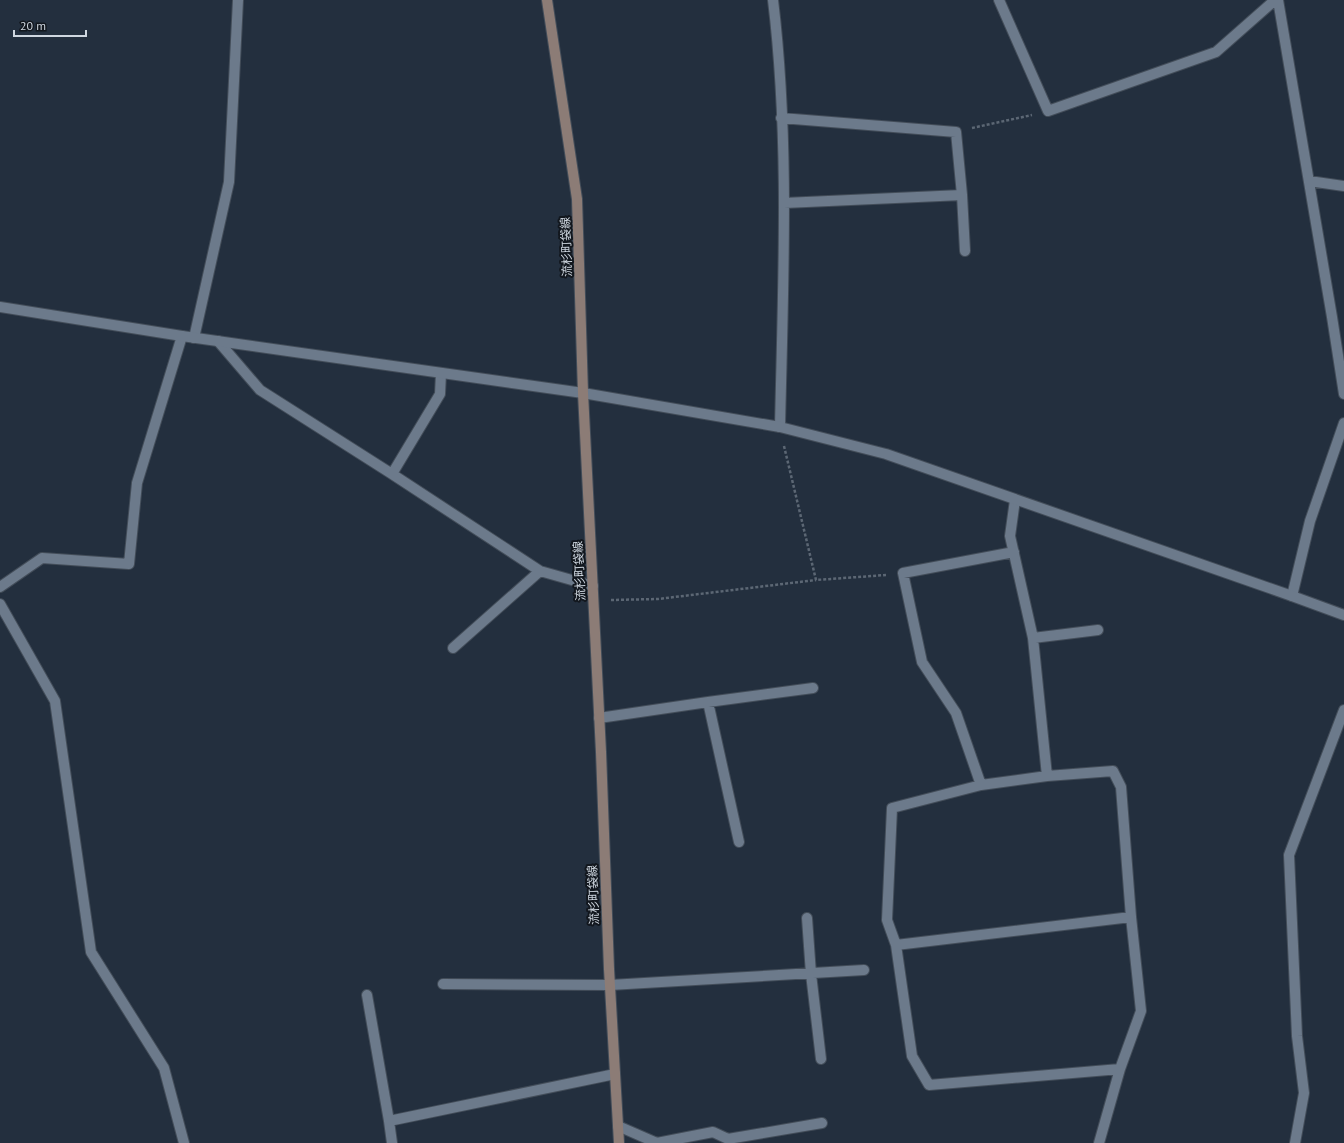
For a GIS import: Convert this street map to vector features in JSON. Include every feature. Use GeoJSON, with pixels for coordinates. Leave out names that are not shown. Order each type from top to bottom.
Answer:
{"type":"FeatureCollection","features":[{"type":"Feature","properties":{"kind":"main road","name":"流杉町袋線"},"geometry":{"type":"LineString","coordinates":[[547,0],[577,199],[583,393],[610,985],[619,1143]]}},
{"type":"Feature","properties":{"kind":"street"},"geometry":{"type":"LineString","coordinates":[[194,338],[229,182],[238,0]]}},
{"type":"Feature","properties":{"kind":"street"},"geometry":{"type":"LineString","coordinates":[[772,0],[779,49],[784,204],[780,427]]}},
{"type":"Feature","properties":{"kind":"street"},"geometry":{"type":"LineString","coordinates":[[999,0],[1048,111],[1216,52],[1276,0]]}},
{"type":"Feature","properties":{"kind":"street"},"geometry":{"type":"LineString","coordinates":[[1276,0],[1309,181],[1344,394]]}},
{"type":"Feature","properties":{"kind":"street"},"geometry":{"type":"LineString","coordinates":[[781,118],[956,132],[965,250]]}},
{"type":"Feature","properties":{"kind":"street"},"geometry":{"type":"LineString","coordinates":[[1309,181],[1344,186]]}},
{"type":"Feature","properties":{"kind":"street"},"geometry":{"type":"LineString","coordinates":[[784,204],[962,195]]}},
{"type":"Feature","properties":{"kind":"street"},"geometry":{"type":"LineString","coordinates":[[0,308],[218,342],[583,393],[780,427],[886,454],[1344,615]]}},
{"type":"Feature","properties":{"kind":"street"},"geometry":{"type":"LineString","coordinates":[[0,587],[42,558],[129,564],[137,483],[182,336]]}},
{"type":"Feature","properties":{"kind":"street"},"geometry":{"type":"LineString","coordinates":[[218,342],[260,390],[540,571],[593,586]]}},
{"type":"Feature","properties":{"kind":"street"},"geometry":{"type":"LineString","coordinates":[[392,474],[440,394],[441,373]]}},
{"type":"Feature","properties":{"kind":"street"},"geometry":{"type":"LineString","coordinates":[[1292,596],[1310,521],[1344,423]]}},
{"type":"Feature","properties":{"kind":"street"},"geometry":{"type":"LineString","coordinates":[[1015,500],[1010,536],[1033,638],[1047,776]]}},
{"type":"Feature","properties":{"kind":"street"},"geometry":{"type":"LineString","coordinates":[[981,785],[956,713],[922,662],[903,573],[1014,552]]}},
{"type":"Feature","properties":{"kind":"street"},"geometry":{"type":"LineString","coordinates":[[453,648],[540,571]]}},
{"type":"Feature","properties":{"kind":"street"},"geometry":{"type":"LineString","coordinates":[[0,604],[55,701],[91,952],[164,1068],[184,1143]]}},
{"type":"Feature","properties":{"kind":"street"},"geometry":{"type":"LineString","coordinates":[[1033,638],[1098,630]]}},
{"type":"Feature","properties":{"kind":"street"},"geometry":{"type":"LineString","coordinates":[[599,718],[813,688]]}},
{"type":"Feature","properties":{"kind":"street"},"geometry":{"type":"LineString","coordinates":[[708,702],[739,842]]}},
{"type":"Feature","properties":{"kind":"street"},"geometry":{"type":"LineString","coordinates":[[1294,1143],[1304,1092],[1297,1036],[1289,855],[1344,710]]}},
{"type":"Feature","properties":{"kind":"street"},"geometry":{"type":"LineString","coordinates":[[1099,1143],[1120,1069],[1141,1011],[1131,917],[1121,787],[1113,771],[1047,776],[981,785],[892,808],[887,920],[896,945],[912,1056],[929,1085],[1120,1069]]}},
{"type":"Feature","properties":{"kind":"street"},"geometry":{"type":"LineString","coordinates":[[896,945],[1131,917]]}},
{"type":"Feature","properties":{"kind":"street"},"geometry":{"type":"LineString","coordinates":[[807,918],[811,974],[821,1059]]}},
{"type":"Feature","properties":{"kind":"street"},"geometry":{"type":"LineString","coordinates":[[443,984],[610,985],[864,970]]}},
{"type":"Feature","properties":{"kind":"street"},"geometry":{"type":"LineString","coordinates":[[367,995],[390,1122],[392,1143]]}},
{"type":"Feature","properties":{"kind":"street"},"geometry":{"type":"LineString","coordinates":[[390,1122],[615,1074]]}},
{"type":"Feature","properties":{"kind":"street"},"geometry":{"type":"LineString","coordinates":[[618,1126],[658,1143],[713,1132],[728,1139],[822,1123]]}},
{"type":"Feature","properties":{"kind":"path"},"geometry":{"type":"LineString","coordinates":[[956,132],[1048,111]]}},
{"type":"Feature","properties":{"kind":"path"},"geometry":{"type":"LineString","coordinates":[[780,427],[816,580]]}},
{"type":"Feature","properties":{"kind":"path"},"geometry":{"type":"LineString","coordinates":[[593,601],[658,599],[816,580],[903,573]]}}]}
